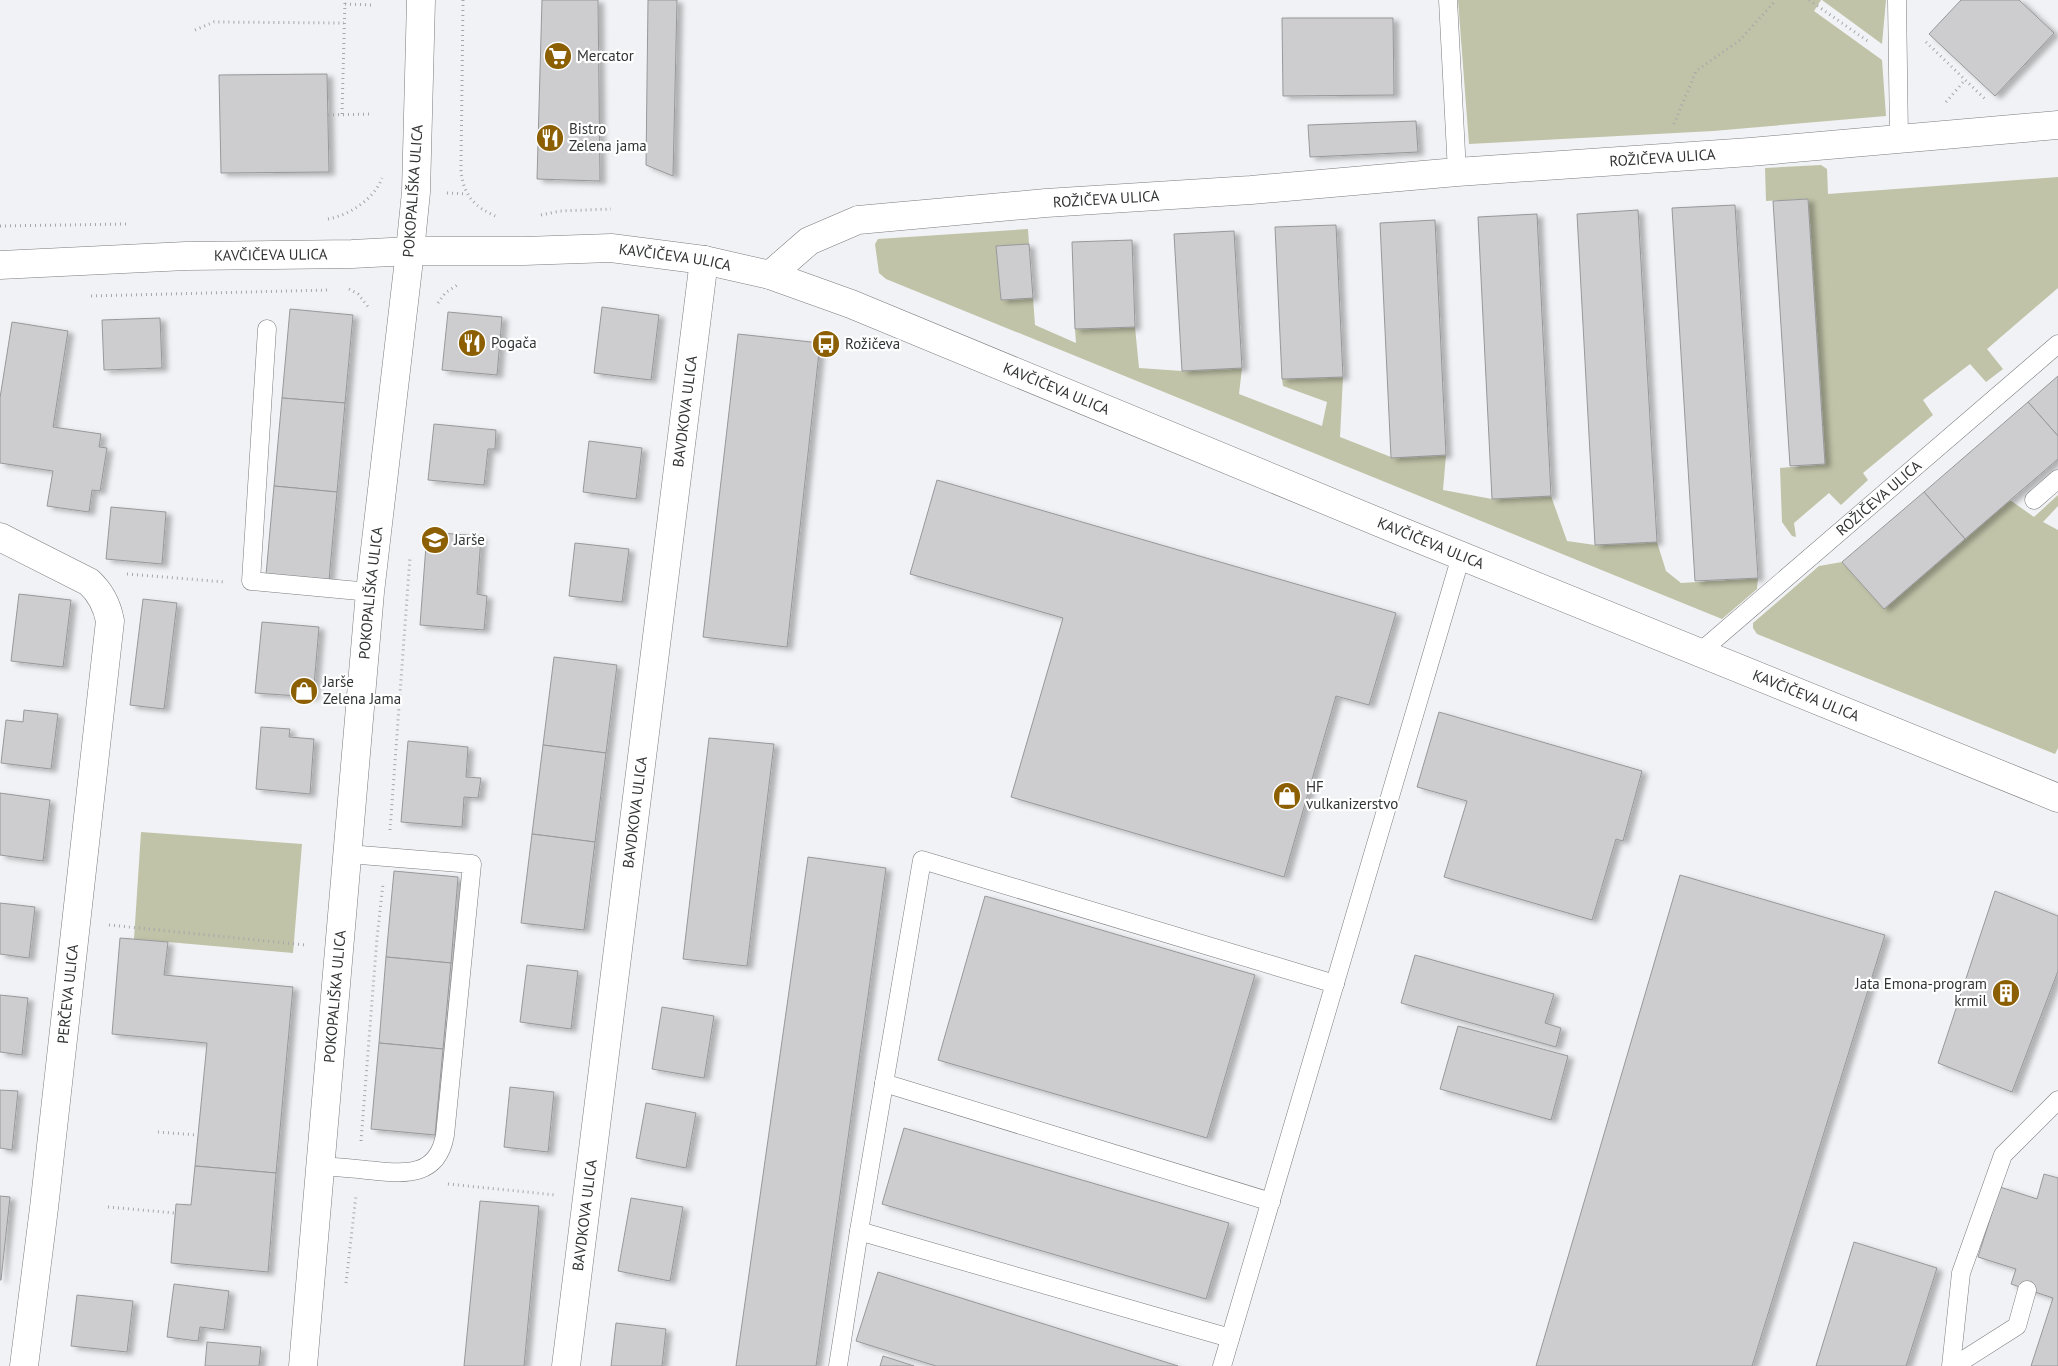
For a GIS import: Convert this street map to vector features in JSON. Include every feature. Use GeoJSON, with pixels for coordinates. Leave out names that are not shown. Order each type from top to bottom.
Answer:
{"type":"FeatureCollection","features":[{"type":"Feature","properties":{"kind":"street","name":"POKOPALIŠKA ULICA"},"geometry":{"type":"LineString","coordinates":[[303,1366],[370,592],[416,192],[421,0]]}},
{"type":"Feature","properties":{"kind":"street","name":"ROŽIČEVA ULICA"},"geometry":{"type":"LineString","coordinates":[[770,275],[809,241],[858,220],[1046,203],[1251,190],[1457,172],[1750,152],[2058,126]]}},
{"type":"Feature","properties":{"kind":"street","name":"KAVČIČEVA ULICA"},"geometry":{"type":"LineString","coordinates":[[0,265],[186,256],[611,248],[704,260],[770,275],[861,308],[1461,556],[2058,798]]}},
{"type":"Feature","properties":{"kind":"street","name":"BAVDKOVA ULICA"},"geometry":{"type":"LineString","coordinates":[[566,1366],[704,260]]}},
{"type":"Feature","properties":{"kind":"street","name":"PERČEVA ULICA"},"geometry":{"type":"LineString","coordinates":[[0,538],[89,582],[98,590],[104,601],[110,621],[44,1208],[24,1366]]}},
{"type":"Feature","properties":{"kind":"lane"},"geometry":{"type":"LineString","coordinates":[[1448,0],[1457,172]]}},
{"type":"Feature","properties":{"kind":"lane"},"geometry":{"type":"LineString","coordinates":[[1897,7],[1899,138]]}},
{"type":"Feature","properties":{"kind":"lane"},"geometry":{"type":"LineString","coordinates":[[267,328],[251,581],[370,592]]}},
{"type":"Feature","properties":{"kind":"lane","name":"ROŽIČEVA ULICA"},"geometry":{"type":"LineString","coordinates":[[1700,652],[2058,344]]}},
{"type":"Feature","properties":{"kind":"lane"},"geometry":{"type":"LineString","coordinates":[[2034,500],[2058,479]]}},
{"type":"Feature","properties":{"kind":"lane"},"geometry":{"type":"LineString","coordinates":[[1222,1366],[1461,556]]}},
{"type":"Feature","properties":{"kind":"lane"},"geometry":{"type":"LineString","coordinates":[[321,1166],[400,1173],[416,1171],[434,1159],[439,1152],[445,1135],[472,864],[348,854]]}},
{"type":"Feature","properties":{"kind":"lane"},"geometry":{"type":"LineString","coordinates":[[838,1366],[922,860],[1335,984]]}},
{"type":"Feature","properties":{"kind":"lane"},"geometry":{"type":"LineString","coordinates":[[884,1083],[1271,1202]]}},
{"type":"Feature","properties":{"kind":"lane"},"geometry":{"type":"LineString","coordinates":[[1952,1366],[1961,1272],[2003,1155],[2058,1100]]}},
{"type":"Feature","properties":{"kind":"lane"},"geometry":{"type":"LineString","coordinates":[[859,1231],[1230,1338]]}},
{"type":"Feature","properties":{"kind":"lane"},"geometry":{"type":"LineString","coordinates":[[1952,1366],[2017,1326],[2027,1290]]}},
{"type":"Feature","properties":{"kind":"path"},"geometry":{"type":"LineString","coordinates":[[464,0],[462,184],[466,194],[474,203],[482,210],[499,217]]}},
{"type":"Feature","properties":{"kind":"path"},"geometry":{"type":"LineString","coordinates":[[1655,158],[1670,133],[1696,71],[1740,40],[1776,0]]}},
{"type":"Feature","properties":{"kind":"path"},"geometry":{"type":"LineString","coordinates":[[1809,0],[1898,62]]}},
{"type":"Feature","properties":{"kind":"path"},"geometry":{"type":"LineString","coordinates":[[342,114],[345,2],[372,5]]}},
{"type":"Feature","properties":{"kind":"path"},"geometry":{"type":"LineString","coordinates":[[1897,7],[2015,129]]}},
{"type":"Feature","properties":{"kind":"path"},"geometry":{"type":"LineString","coordinates":[[194,30],[214,22],[344,23]]}},
{"type":"Feature","properties":{"kind":"path"},"geometry":{"type":"LineString","coordinates":[[328,115],[371,114]]}},
{"type":"Feature","properties":{"kind":"path"},"geometry":{"type":"LineString","coordinates":[[352,211],[375,190]]}},
{"type":"Feature","properties":{"kind":"path"},"geometry":{"type":"LineString","coordinates":[[534,216],[560,211],[611,209]]}},
{"type":"Feature","properties":{"kind":"path"},"geometry":{"type":"LineString","coordinates":[[0,226],[132,224]]}},
{"type":"Feature","properties":{"kind":"path"},"geometry":{"type":"LineString","coordinates":[[436,307],[445,293],[466,282]]}},
{"type":"Feature","properties":{"kind":"path"},"geometry":{"type":"LineString","coordinates":[[340,289],[350,289],[358,294],[369,308]]}},
{"type":"Feature","properties":{"kind":"path"},"geometry":{"type":"LineString","coordinates":[[88,296],[331,290]]}},
{"type":"Feature","properties":{"kind":"path"},"geometry":{"type":"LineString","coordinates":[[119,573],[234,583],[251,581]]}},
{"type":"Feature","properties":{"kind":"path"},"geometry":{"type":"LineString","coordinates":[[76,922],[339,949]]}},
{"type":"Feature","properties":{"kind":"path"},"geometry":{"type":"LineString","coordinates":[[158,1132],[197,1135]]}},
{"type":"Feature","properties":{"kind":"path"},"geometry":{"type":"LineString","coordinates":[[425,1166],[450,1186],[586,1198]]}},
{"type":"Feature","properties":{"kind":"path"},"geometry":{"type":"LineString","coordinates":[[108,1207],[175,1213]]}},
{"type":"Feature","properties":{"kind":"green space"},"geometry":{"type":"Polygon","coordinates":[[[1458,0],[1821,0],[1814,11],[1882,60],[1886,116],[1713,131],[1469,144],[1458,0]]]}},
{"type":"Feature","properties":{"kind":"green space"},"geometry":{"type":"Polygon","coordinates":[[[1822,0],[1886,0],[1882,44],[1822,0]]]}},
{"type":"Feature","properties":{"kind":"green space"},"geometry":{"type":"Polygon","coordinates":[[[1821,165],[1827,169],[1828,194],[2058,177],[2058,288],[1987,349],[2003,369],[1986,382],[1970,364],[1923,400],[1933,415],[1863,473],[1868,480],[1841,505],[1829,493],[1794,523],[1796,537],[1792,536],[1782,522],[1780,468],[1825,464],[1808,199],[1766,201],[1765,168],[1821,165]]]}},
{"type":"Feature","properties":{"kind":"green space"},"geometry":{"type":"Polygon","coordinates":[[[1028,229],[1029,244],[996,246],[1001,300],[1033,298],[1035,325],[1076,343],[1075,329],[1135,327],[1139,368],[1182,371],[1242,368],[1239,394],[1322,426],[1327,402],[1283,386],[1282,379],[1343,377],[1340,437],[1391,457],[1446,455],[1443,490],[1492,499],[1551,496],[1567,541],[1595,545],[1657,542],[1666,571],[1681,583],[1758,578],[1757,589],[1722,619],[886,279],[879,273],[875,244],[878,239],[1028,229]]]}},
{"type":"Feature","properties":{"kind":"green space"},"geometry":{"type":"Polygon","coordinates":[[[2058,495],[2058,506],[2043,522],[2058,530],[2058,748],[2055,754],[1757,634],[1753,628],[1753,623],[1819,566],[1842,562],[1884,609],[2010,500],[2034,517],[2058,495]]]}},
{"type":"Feature","properties":{"kind":"green space"},"geometry":{"type":"Polygon","coordinates":[[[141,832],[302,844],[293,953],[134,939],[141,832]]]}},
{"type":"Feature","properties":{"kind":"building"},"geometry":{"type":"Polygon","coordinates":[[[542,0],[598,0],[600,181],[537,179],[542,0]]]}},
{"type":"Feature","properties":{"kind":"building"},"geometry":{"type":"Polygon","coordinates":[[[648,0],[677,0],[673,176],[646,165],[648,0]]]}},
{"type":"Feature","properties":{"kind":"building"},"geometry":{"type":"Polygon","coordinates":[[[1961,0],[2019,0],[2054,33],[1995,96],[1929,34],[1961,0]]]}},
{"type":"Feature","properties":{"kind":"building"},"geometry":{"type":"Polygon","coordinates":[[[1282,18],[1393,18],[1394,95],[1283,96],[1282,18]]]}},
{"type":"Feature","properties":{"kind":"building"},"geometry":{"type":"Polygon","coordinates":[[[327,74],[329,172],[221,173],[219,75],[327,74]]]}},
{"type":"Feature","properties":{"kind":"building"},"geometry":{"type":"Polygon","coordinates":[[[1416,121],[1418,152],[1310,157],[1308,125],[1416,121]]]}},
{"type":"Feature","properties":{"kind":"building"},"geometry":{"type":"Polygon","coordinates":[[[1808,199],[1825,464],[1790,466],[1773,201],[1808,199]]]}},
{"type":"Feature","properties":{"kind":"building"},"geometry":{"type":"Polygon","coordinates":[[[1735,205],[1758,578],[1695,581],[1672,208],[1735,205]]]}},
{"type":"Feature","properties":{"kind":"building"},"geometry":{"type":"Polygon","coordinates":[[[1638,210],[1657,542],[1595,545],[1577,214],[1638,210]]]}},
{"type":"Feature","properties":{"kind":"building"},"geometry":{"type":"Polygon","coordinates":[[[1537,214],[1551,496],[1492,499],[1478,217],[1537,214]]]}},
{"type":"Feature","properties":{"kind":"building"},"geometry":{"type":"Polygon","coordinates":[[[1435,220],[1446,455],[1391,458],[1380,223],[1435,220]]]}},
{"type":"Feature","properties":{"kind":"building"},"geometry":{"type":"Polygon","coordinates":[[[1336,225],[1343,377],[1282,379],[1275,227],[1336,225]]]}},
{"type":"Feature","properties":{"kind":"building"},"geometry":{"type":"Polygon","coordinates":[[[1234,231],[1242,368],[1182,371],[1174,234],[1234,231]]]}},
{"type":"Feature","properties":{"kind":"building"},"geometry":{"type":"Polygon","coordinates":[[[1132,240],[1135,327],[1075,329],[1072,242],[1132,240]]]}},
{"type":"Feature","properties":{"kind":"building"},"geometry":{"type":"Polygon","coordinates":[[[1029,244],[1033,298],[1001,300],[996,246],[1029,244]]]}},
{"type":"Feature","properties":{"kind":"building"},"geometry":{"type":"Polygon","coordinates":[[[602,307],[659,315],[651,380],[594,373],[602,307]]]}},
{"type":"Feature","properties":{"kind":"building"},"geometry":{"type":"Polygon","coordinates":[[[290,309],[353,315],[345,403],[282,398],[290,309]]]}},
{"type":"Feature","properties":{"kind":"building","name":"Pogača"},"geometry":{"type":"Polygon","coordinates":[[[448,312],[502,317],[497,375],[442,370],[448,312]]]}},
{"type":"Feature","properties":{"kind":"building"},"geometry":{"type":"Polygon","coordinates":[[[160,318],[162,368],[104,370],[102,320],[160,318]]]}},
{"type":"Feature","properties":{"kind":"building"},"geometry":{"type":"Polygon","coordinates":[[[12,322],[68,331],[53,427],[101,434],[99,447],[107,448],[100,491],[92,490],[89,512],[47,506],[53,471],[0,463],[0,398],[12,322]]]}},
{"type":"Feature","properties":{"kind":"building"},"geometry":{"type":"Polygon","coordinates":[[[738,334],[820,343],[787,647],[703,637],[738,334]]]}},
{"type":"Feature","properties":{"kind":"building"},"geometry":{"type":"Polygon","coordinates":[[[2058,376],[2058,436],[2028,402],[2058,376]]]}},
{"type":"Feature","properties":{"kind":"building"},"geometry":{"type":"Polygon","coordinates":[[[282,398],[345,403],[337,492],[274,486],[282,398]]]}},
{"type":"Feature","properties":{"kind":"building"},"geometry":{"type":"Polygon","coordinates":[[[2028,402],[2058,436],[2058,459],[1965,539],[1924,492],[2028,402]]]}},
{"type":"Feature","properties":{"kind":"building"},"geometry":{"type":"Polygon","coordinates":[[[434,424],[496,430],[495,449],[488,449],[484,485],[428,480],[434,424]]]}},
{"type":"Feature","properties":{"kind":"building"},"geometry":{"type":"Polygon","coordinates":[[[589,441],[642,448],[636,499],[583,492],[589,441]]]}},
{"type":"Feature","properties":{"kind":"building"},"geometry":{"type":"Polygon","coordinates":[[[937,480],[1396,613],[1369,705],[1336,696],[1284,877],[1011,797],[1063,618],[910,574],[937,480]]]}},
{"type":"Feature","properties":{"kind":"building"},"geometry":{"type":"Polygon","coordinates":[[[274,486],[337,492],[329,580],[266,575],[274,486]]]}},
{"type":"Feature","properties":{"kind":"building"},"geometry":{"type":"Polygon","coordinates":[[[1924,492],[1965,539],[1884,609],[1842,562],[1924,492]]]}},
{"type":"Feature","properties":{"kind":"building"},"geometry":{"type":"Polygon","coordinates":[[[111,507],[166,512],[162,564],[106,559],[111,507]]]}},
{"type":"Feature","properties":{"kind":"building"},"geometry":{"type":"Polygon","coordinates":[[[427,532],[481,536],[477,594],[487,596],[484,630],[420,625],[427,532]]]}},
{"type":"Feature","properties":{"kind":"building"},"geometry":{"type":"Polygon","coordinates":[[[575,543],[629,549],[622,602],[569,596],[575,543]]]}},
{"type":"Feature","properties":{"kind":"building"},"geometry":{"type":"Polygon","coordinates":[[[19,594],[71,600],[63,667],[11,661],[19,594]]]}},
{"type":"Feature","properties":{"kind":"building"},"geometry":{"type":"Polygon","coordinates":[[[143,599],[177,603],[164,709],[130,705],[143,599]]]}},
{"type":"Feature","properties":{"kind":"building"},"geometry":{"type":"Polygon","coordinates":[[[262,622],[319,627],[313,697],[255,693],[262,622]]]}},
{"type":"Feature","properties":{"kind":"building"},"geometry":{"type":"Polygon","coordinates":[[[554,657],[617,665],[606,753],[543,745],[554,657]]]}},
{"type":"Feature","properties":{"kind":"building"},"geometry":{"type":"Polygon","coordinates":[[[24,710],[58,714],[51,769],[1,763],[6,720],[23,722],[24,710]]]}},
{"type":"Feature","properties":{"kind":"building"},"geometry":{"type":"Polygon","coordinates":[[[1439,712],[1642,771],[1623,841],[1616,839],[1592,920],[1444,877],[1467,801],[1417,787],[1439,712]]]}},
{"type":"Feature","properties":{"kind":"building"},"geometry":{"type":"Polygon","coordinates":[[[261,727],[290,729],[289,737],[314,739],[310,794],[256,789],[261,727]]]}},
{"type":"Feature","properties":{"kind":"building"},"geometry":{"type":"Polygon","coordinates":[[[709,738],[774,744],[747,966],[683,959],[709,738]]]}},
{"type":"Feature","properties":{"kind":"building"},"geometry":{"type":"Polygon","coordinates":[[[408,741],[468,747],[466,777],[481,778],[478,798],[464,797],[462,827],[401,822],[408,741]]]}},
{"type":"Feature","properties":{"kind":"building"},"geometry":{"type":"Polygon","coordinates":[[[543,745],[606,753],[595,842],[532,834],[543,745]]]}},
{"type":"Feature","properties":{"kind":"building"},"geometry":{"type":"Polygon","coordinates":[[[0,793],[50,800],[43,861],[0,855],[0,793]]]}},
{"type":"Feature","properties":{"kind":"building"},"geometry":{"type":"Polygon","coordinates":[[[532,834],[595,842],[584,930],[521,923],[532,834]]]}},
{"type":"Feature","properties":{"kind":"building"},"geometry":{"type":"Polygon","coordinates":[[[808,857],[886,868],[816,1366],[736,1366],[808,857]]]}},
{"type":"Feature","properties":{"kind":"building"},"geometry":{"type":"Polygon","coordinates":[[[394,871],[458,877],[451,963],[386,957],[394,871]]]}},
{"type":"Feature","properties":{"kind":"building"},"geometry":{"type":"Polygon","coordinates":[[[1680,875],[1885,935],[1752,1366],[1536,1366],[1680,875]]]}},
{"type":"Feature","properties":{"kind":"building","name":"Jata Emona-program krmil"},"geometry":{"type":"Polygon","coordinates":[[[1995,891],[2058,916],[2058,971],[2012,1092],[1938,1063],[1995,891]]]}},
{"type":"Feature","properties":{"kind":"building"},"geometry":{"type":"Polygon","coordinates":[[[985,896],[1255,975],[1207,1138],[938,1060],[985,896]]]}},
{"type":"Feature","properties":{"kind":"building"},"geometry":{"type":"Polygon","coordinates":[[[0,903],[35,907],[29,958],[0,954],[0,903]]]}},
{"type":"Feature","properties":{"kind":"building"},"geometry":{"type":"Polygon","coordinates":[[[120,938],[168,942],[164,975],[293,987],[276,1173],[195,1166],[207,1043],[112,1034],[120,938]]]}},
{"type":"Feature","properties":{"kind":"building"},"geometry":{"type":"Polygon","coordinates":[[[1415,955],[1554,994],[1545,1023],[1561,1028],[1556,1047],[1401,1003],[1415,955]]]}},
{"type":"Feature","properties":{"kind":"building"},"geometry":{"type":"Polygon","coordinates":[[[386,957],[451,963],[443,1049],[379,1043],[386,957]]]}},
{"type":"Feature","properties":{"kind":"building"},"geometry":{"type":"Polygon","coordinates":[[[527,965],[578,971],[571,1029],[520,1022],[527,965]]]}},
{"type":"Feature","properties":{"kind":"building"},"geometry":{"type":"Polygon","coordinates":[[[0,995],[28,998],[22,1055],[0,1052],[0,995]]]}},
{"type":"Feature","properties":{"kind":"building"},"geometry":{"type":"Polygon","coordinates":[[[662,1007],[714,1016],[704,1078],[652,1069],[662,1007]]]}},
{"type":"Feature","properties":{"kind":"building"},"geometry":{"type":"Polygon","coordinates":[[[1458,1026],[1568,1056],[1551,1120],[1440,1089],[1458,1026]]]}},
{"type":"Feature","properties":{"kind":"building"},"geometry":{"type":"Polygon","coordinates":[[[379,1043],[443,1049],[435,1135],[371,1129],[379,1043]]]}},
{"type":"Feature","properties":{"kind":"building"},"geometry":{"type":"Polygon","coordinates":[[[510,1087],[554,1092],[548,1152],[504,1147],[510,1087]]]}},
{"type":"Feature","properties":{"kind":"building"},"geometry":{"type":"Polygon","coordinates":[[[0,1090],[18,1091],[12,1150],[0,1148],[0,1090]]]}},
{"type":"Feature","properties":{"kind":"building"},"geometry":{"type":"Polygon","coordinates":[[[646,1103],[696,1113],[686,1168],[636,1158],[646,1103]]]}},
{"type":"Feature","properties":{"kind":"building"},"geometry":{"type":"Polygon","coordinates":[[[904,1128],[1229,1223],[1206,1299],[882,1204],[904,1128]]]}},
{"type":"Feature","properties":{"kind":"building"},"geometry":{"type":"Polygon","coordinates":[[[195,1166],[276,1173],[268,1272],[171,1263],[176,1204],[191,1205],[195,1166]]]}},
{"type":"Feature","properties":{"kind":"building"},"geometry":{"type":"Polygon","coordinates":[[[2044,1174],[2058,1178],[2058,1366],[2031,1366],[2053,1298],[2011,1284],[2016,1269],[1978,1257],[2000,1187],[2037,1199],[2044,1174]]]}},
{"type":"Feature","properties":{"kind":"building"},"geometry":{"type":"Polygon","coordinates":[[[0,1196],[10,1197],[1,1280],[0,1280],[0,1196]]]}},
{"type":"Feature","properties":{"kind":"building"},"geometry":{"type":"Polygon","coordinates":[[[631,1198],[683,1207],[670,1281],[618,1271],[631,1198]]]}},
{"type":"Feature","properties":{"kind":"building"},"geometry":{"type":"Polygon","coordinates":[[[480,1201],[539,1206],[524,1366],[464,1366],[480,1201]]]}},
{"type":"Feature","properties":{"kind":"building"},"geometry":{"type":"Polygon","coordinates":[[[1854,1242],[1937,1268],[1906,1366],[1816,1366],[1854,1242]]]}},
{"type":"Feature","properties":{"kind":"building"},"geometry":{"type":"Polygon","coordinates":[[[878,1272],[1178,1366],[936,1366],[856,1341],[878,1272]]]}},
{"type":"Feature","properties":{"kind":"building"},"geometry":{"type":"Polygon","coordinates":[[[174,1284],[229,1291],[224,1330],[200,1327],[198,1341],[167,1337],[174,1284]]]}},
{"type":"Feature","properties":{"kind":"building"},"geometry":{"type":"Polygon","coordinates":[[[77,1295],[133,1301],[127,1352],[71,1346],[77,1295]]]}},
{"type":"Feature","properties":{"kind":"building"},"geometry":{"type":"Polygon","coordinates":[[[616,1323],[666,1329],[662,1366],[611,1366],[616,1323]]]}},
{"type":"Feature","properties":{"kind":"building"},"geometry":{"type":"Polygon","coordinates":[[[207,1342],[261,1347],[259,1366],[205,1366],[207,1342]]]}},
{"type":"Feature","properties":{"kind":"building"},"geometry":{"type":"Polygon","coordinates":[[[883,1356],[914,1366],[880,1366],[883,1356]]]}},
{"type":"Feature","properties":{"kind":"place","name":"Mercator"},"geometry":{"type":"Point","coordinates":[558,56]}},
{"type":"Feature","properties":{"kind":"place","name":"Bistro Zelena jama"},"geometry":{"type":"Point","coordinates":[550,138]}},
{"type":"Feature","properties":{"kind":"place","name":"Pogača"},"geometry":{"type":"Point","coordinates":[472,343]}},
{"type":"Feature","properties":{"kind":"place","name":"Rožičeva"},"geometry":{"type":"Point","coordinates":[826,344]}},
{"type":"Feature","properties":{"kind":"place","name":"Jarše"},"geometry":{"type":"Point","coordinates":[435,540]}},
{"type":"Feature","properties":{"kind":"place","name":"Jarše Zelena Jama"},"geometry":{"type":"Point","coordinates":[304,691]}},
{"type":"Feature","properties":{"kind":"place","name":"HF vulkanizerstvo"},"geometry":{"type":"Point","coordinates":[1287,796]}},
{"type":"Feature","properties":{"kind":"place","name":"Jata Emona-program krmil"},"geometry":{"type":"Point","coordinates":[2006,993]}}]}
